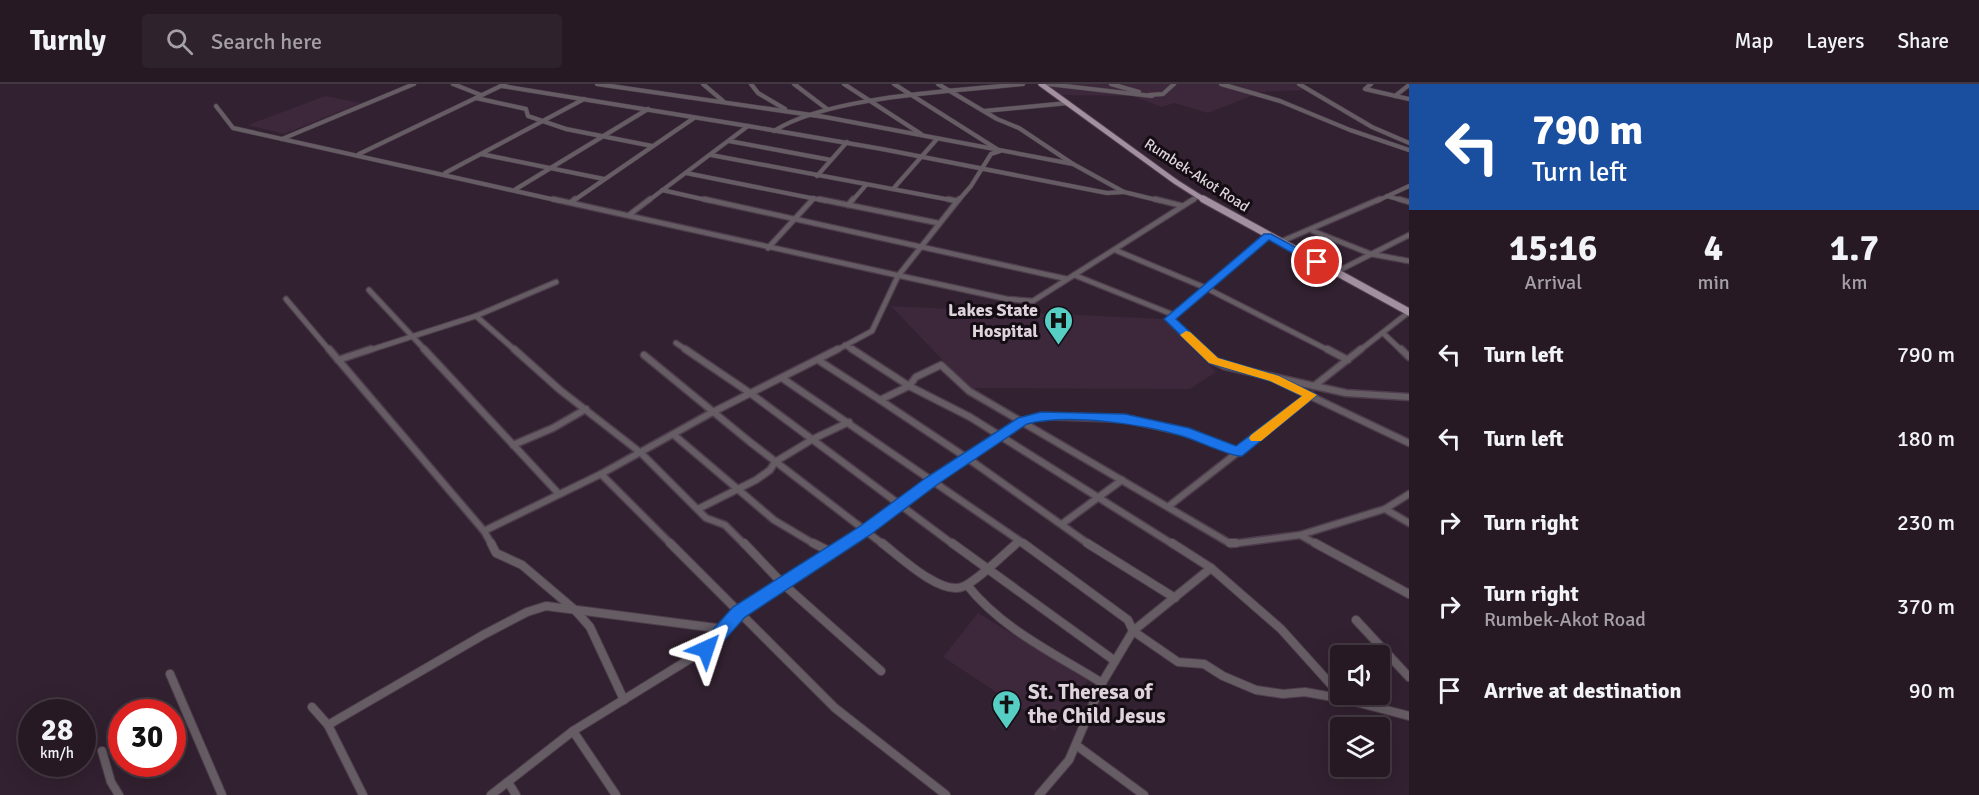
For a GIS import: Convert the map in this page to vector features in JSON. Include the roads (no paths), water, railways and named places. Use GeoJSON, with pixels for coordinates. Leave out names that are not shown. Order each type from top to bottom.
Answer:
{"type":"FeatureCollection","features":[{"type":"Feature","properties":{"kind":"main road","name":"Rumbek-Akot Road"},"geometry":{"type":"LineString","coordinates":[[1041,84],[1199,196],[1409,312]]}},
{"type":"Feature","properties":{"kind":"street"},"geometry":{"type":"LineString","coordinates":[[282,139],[414,84]]}},
{"type":"Feature","properties":{"kind":"street"},"geometry":{"type":"LineString","coordinates":[[453,84],[478,97],[526,109],[528,116],[542,122],[652,146]]}},
{"type":"Feature","properties":{"kind":"street"},"geometry":{"type":"LineString","coordinates":[[597,84],[788,111],[1073,164]]}},
{"type":"Feature","properties":{"kind":"street"},"geometry":{"type":"LineString","coordinates":[[703,84],[718,99],[727,103]]}},
{"type":"Feature","properties":{"kind":"street"},"geometry":{"type":"LineString","coordinates":[[750,84],[758,93],[788,111]]}},
{"type":"Feature","properties":{"kind":"street"},"geometry":{"type":"LineString","coordinates":[[794,84],[827,109]]}},
{"type":"Feature","properties":{"kind":"street"},"geometry":{"type":"LineString","coordinates":[[844,84],[924,136]]}},
{"type":"Feature","properties":{"kind":"street"},"geometry":{"type":"LineString","coordinates":[[894,84],[1000,151]]}},
{"type":"Feature","properties":{"kind":"street"},"geometry":{"type":"LineString","coordinates":[[938,84],[1124,192],[1184,206]]}},
{"type":"Feature","properties":{"kind":"street"},"geometry":{"type":"LineString","coordinates":[[984,84],[989,88]]}},
{"type":"Feature","properties":{"kind":"street"},"geometry":{"type":"LineString","coordinates":[[774,131],[779,124],[827,109],[1023,84]]}},
{"type":"Feature","properties":{"kind":"street"},"geometry":{"type":"LineString","coordinates":[[1048,84],[1152,96],[1165,93],[1174,84]]}},
{"type":"Feature","properties":{"kind":"street"},"geometry":{"type":"LineString","coordinates":[[1111,84],[1152,96]]}},
{"type":"Feature","properties":{"kind":"street"},"geometry":{"type":"LineString","coordinates":[[1221,84],[1280,101],[1361,134],[1409,150]]}},
{"type":"Feature","properties":{"kind":"street"},"geometry":{"type":"LineString","coordinates":[[1299,84],[1372,127],[1409,143]]}},
{"type":"Feature","properties":{"kind":"street"},"geometry":{"type":"LineString","coordinates":[[1371,84],[1365,89],[1409,99]]}},
{"type":"Feature","properties":{"kind":"street"},"geometry":{"type":"LineString","coordinates":[[359,154],[504,85],[847,142],[1107,193],[1124,192]]}},
{"type":"Feature","properties":{"kind":"street"},"geometry":{"type":"LineString","coordinates":[[1395,96],[1409,85]]}},
{"type":"Feature","properties":{"kind":"street"},"geometry":{"type":"LineString","coordinates":[[1401,90],[1409,92]]}},
{"type":"Feature","properties":{"kind":"street"},"geometry":{"type":"LineString","coordinates":[[444,174],[585,98]]}},
{"type":"Feature","properties":{"kind":"street"},"geometry":{"type":"LineString","coordinates":[[984,111],[1068,103]]}},
{"type":"Feature","properties":{"kind":"street"},"geometry":{"type":"LineString","coordinates":[[216,106],[233,128],[1007,299],[1033,301],[1199,196]]}},
{"type":"Feature","properties":{"kind":"street"},"geometry":{"type":"LineString","coordinates":[[516,189],[649,109]]}},
{"type":"Feature","properties":{"kind":"street"},"geometry":{"type":"LineString","coordinates":[[571,202],[694,118]]}},
{"type":"Feature","properties":{"kind":"street"},"geometry":{"type":"LineString","coordinates":[[629,215],[748,126]]}},
{"type":"Feature","properties":{"kind":"street"},"geometry":{"type":"LineString","coordinates":[[893,189],[937,139]]}},
{"type":"Feature","properties":{"kind":"street"},"geometry":{"type":"LineString","coordinates":[[729,141],[831,160]]}},
{"type":"Feature","properties":{"kind":"street"},"geometry":{"type":"LineString","coordinates":[[817,176],[847,142]]}},
{"type":"Feature","properties":{"kind":"street"},"geometry":{"type":"LineString","coordinates":[[484,531],[601,474],[711,413],[872,331],[898,276],[980,173],[991,154],[1000,151]]}},
{"type":"Feature","properties":{"kind":"street"},"geometry":{"type":"LineString","coordinates":[[481,154],[604,179]]}},
{"type":"Feature","properties":{"kind":"street"},"geometry":{"type":"LineString","coordinates":[[711,155],[957,201]]}},
{"type":"Feature","properties":{"kind":"street"},"geometry":{"type":"LineString","coordinates":[[686,173],[938,223]]}},
{"type":"Feature","properties":{"kind":"street"},"geometry":{"type":"LineString","coordinates":[[848,205],[866,185]]}},
{"type":"Feature","properties":{"kind":"street"},"geometry":{"type":"LineString","coordinates":[[1280,242],[1312,231],[1409,186]]}},
{"type":"Feature","properties":{"kind":"street"},"geometry":{"type":"LineString","coordinates":[[662,190],[1068,279]]}},
{"type":"Feature","properties":{"kind":"street"},"geometry":{"type":"LineString","coordinates":[[1387,196],[1409,202]]}},
{"type":"Feature","properties":{"kind":"street"},"geometry":{"type":"LineString","coordinates":[[768,248],[814,198]]}},
{"type":"Feature","properties":{"kind":"street"},"geometry":{"type":"LineString","coordinates":[[1312,231],[1371,254],[1409,261]]}},
{"type":"Feature","properties":{"kind":"street"},"geometry":{"type":"LineString","coordinates":[[1268,236],[1169,319],[1213,361],[1274,379],[1346,393],[1409,397]]}},
{"type":"Feature","properties":{"kind":"street"},"geometry":{"type":"LineString","coordinates":[[1336,272],[1409,236]]}},
{"type":"Feature","properties":{"kind":"street"},"geometry":{"type":"LineString","coordinates":[[1114,249],[1206,288],[1348,360]]}},
{"type":"Feature","properties":{"kind":"street"},"geometry":{"type":"LineString","coordinates":[[1074,275],[1174,315]]}},
{"type":"Feature","properties":{"kind":"street"},"geometry":{"type":"LineString","coordinates":[[338,360],[476,316],[556,282]]}},
{"type":"Feature","properties":{"kind":"street"},"geometry":{"type":"LineString","coordinates":[[369,290],[558,493]]}},
{"type":"Feature","properties":{"kind":"street"},"geometry":{"type":"LineString","coordinates":[[286,299],[484,531],[496,554],[522,565],[575,610],[590,627],[624,700]]}},
{"type":"Feature","properties":{"kind":"street"},"geometry":{"type":"LineString","coordinates":[[1314,386],[1409,312]]}},
{"type":"Feature","properties":{"kind":"street"},"geometry":{"type":"LineString","coordinates":[[476,316],[560,390],[641,453],[706,518],[725,525],[782,583],[881,671]]}},
{"type":"Feature","properties":{"kind":"street"},"geometry":{"type":"LineString","coordinates":[[1383,333],[1409,357]]}},
{"type":"Feature","properties":{"kind":"street"},"geometry":{"type":"LineString","coordinates":[[676,343],[813,438],[986,569],[1115,661]]}},
{"type":"Feature","properties":{"kind":"street"},"geometry":{"type":"LineString","coordinates":[[845,345],[909,386],[970,417],[1211,568],[1281,629],[1330,683]]}},
{"type":"Feature","properties":{"kind":"street"},"geometry":{"type":"LineString","coordinates":[[644,355],[711,413],[864,531],[932,581],[948,589],[958,590],[967,585],[1020,541]]}},
{"type":"Feature","properties":{"kind":"street"},"geometry":{"type":"LineString","coordinates":[[818,360],[968,458],[1085,542],[1175,598]]}},
{"type":"Feature","properties":{"kind":"street"},"geometry":{"type":"LineString","coordinates":[[880,400],[909,386],[915,378],[941,365],[969,391],[1231,544],[1300,535],[1385,509],[1409,494]]}},
{"type":"Feature","properties":{"kind":"street"},"geometry":{"type":"LineString","coordinates":[[783,378],[1020,541],[1128,620],[1133,632],[1178,662],[1204,664],[1223,676],[1256,690],[1283,694],[1305,692],[1330,696]]}},
{"type":"Feature","properties":{"kind":"street"},"geometry":{"type":"LineString","coordinates":[[1274,379],[1409,443]]}},
{"type":"Feature","properties":{"kind":"street"},"geometry":{"type":"LineString","coordinates":[[1169,506],[1311,395]]}},
{"type":"Feature","properties":{"kind":"street"},"geometry":{"type":"LineString","coordinates":[[513,445],[553,428],[586,409]]}},
{"type":"Feature","properties":{"kind":"street"},"geometry":{"type":"LineString","coordinates":[[491,795],[573,731],[706,649],[739,612],[864,531],[933,480],[1023,421],[1041,416],[1125,419],[1184,432],[1237,452]]}},
{"type":"Feature","properties":{"kind":"street"},"geometry":{"type":"LineString","coordinates":[[698,509],[770,470],[775,462],[813,438],[849,422]]}},
{"type":"Feature","properties":{"kind":"street"},"geometry":{"type":"LineString","coordinates":[[674,435],[774,520],[791,528],[800,537],[831,552]]}},
{"type":"Feature","properties":{"kind":"street"},"geometry":{"type":"LineString","coordinates":[[601,474],[835,708],[946,795]]}},
{"type":"Feature","properties":{"kind":"street"},"geometry":{"type":"LineString","coordinates":[[1062,524],[1122,480]]}},
{"type":"Feature","properties":{"kind":"street"},"geometry":{"type":"LineString","coordinates":[[1385,509],[1409,523]]}},
{"type":"Feature","properties":{"kind":"street"},"geometry":{"type":"LineString","coordinates":[[1300,535],[1409,594]]}},
{"type":"Feature","properties":{"kind":"street"},"geometry":{"type":"LineString","coordinates":[[1039,795],[1069,760],[1102,683],[1133,632],[1211,568]]}},
{"type":"Feature","properties":{"kind":"street"},"geometry":{"type":"LineString","coordinates":[[967,585],[976,598],[1005,623],[1102,683]]}},
{"type":"Feature","properties":{"kind":"street"},"geometry":{"type":"LineString","coordinates":[[328,725],[526,612],[546,606],[724,629]]}},
{"type":"Feature","properties":{"kind":"street"},"geometry":{"type":"LineString","coordinates":[[1356,620],[1409,677]]}},
{"type":"Feature","properties":{"kind":"street"},"geometry":{"type":"LineString","coordinates":[[170,674],[222,795]]}},
{"type":"Feature","properties":{"kind":"street"},"geometry":{"type":"LineString","coordinates":[[1367,705],[1409,716]]}},
{"type":"Feature","properties":{"kind":"street"},"geometry":{"type":"LineString","coordinates":[[312,707],[328,725],[363,795]]}},
{"type":"Feature","properties":{"kind":"street"},"geometry":{"type":"LineString","coordinates":[[573,731],[616,795]]}},
{"type":"Feature","properties":{"kind":"street"},"geometry":{"type":"LineString","coordinates":[[1076,745],[1144,795]]}},
{"type":"Feature","properties":{"kind":"street"},"geometry":{"type":"LineString","coordinates":[[102,751],[111,782],[119,795]]}},
{"type":"Feature","properties":{"kind":"street"},"geometry":{"type":"LineString","coordinates":[[508,782],[516,795]]}},
{"type":"Feature","properties":{"kind":"place","name":"Lakes State Hospital"},"geometry":{"type":"Point","coordinates":[1059,346]}},
{"type":"Feature","properties":{"kind":"place","name":"St. Theresa of the Child Jesus"},"geometry":{"type":"Point","coordinates":[1007,730]}}]}
